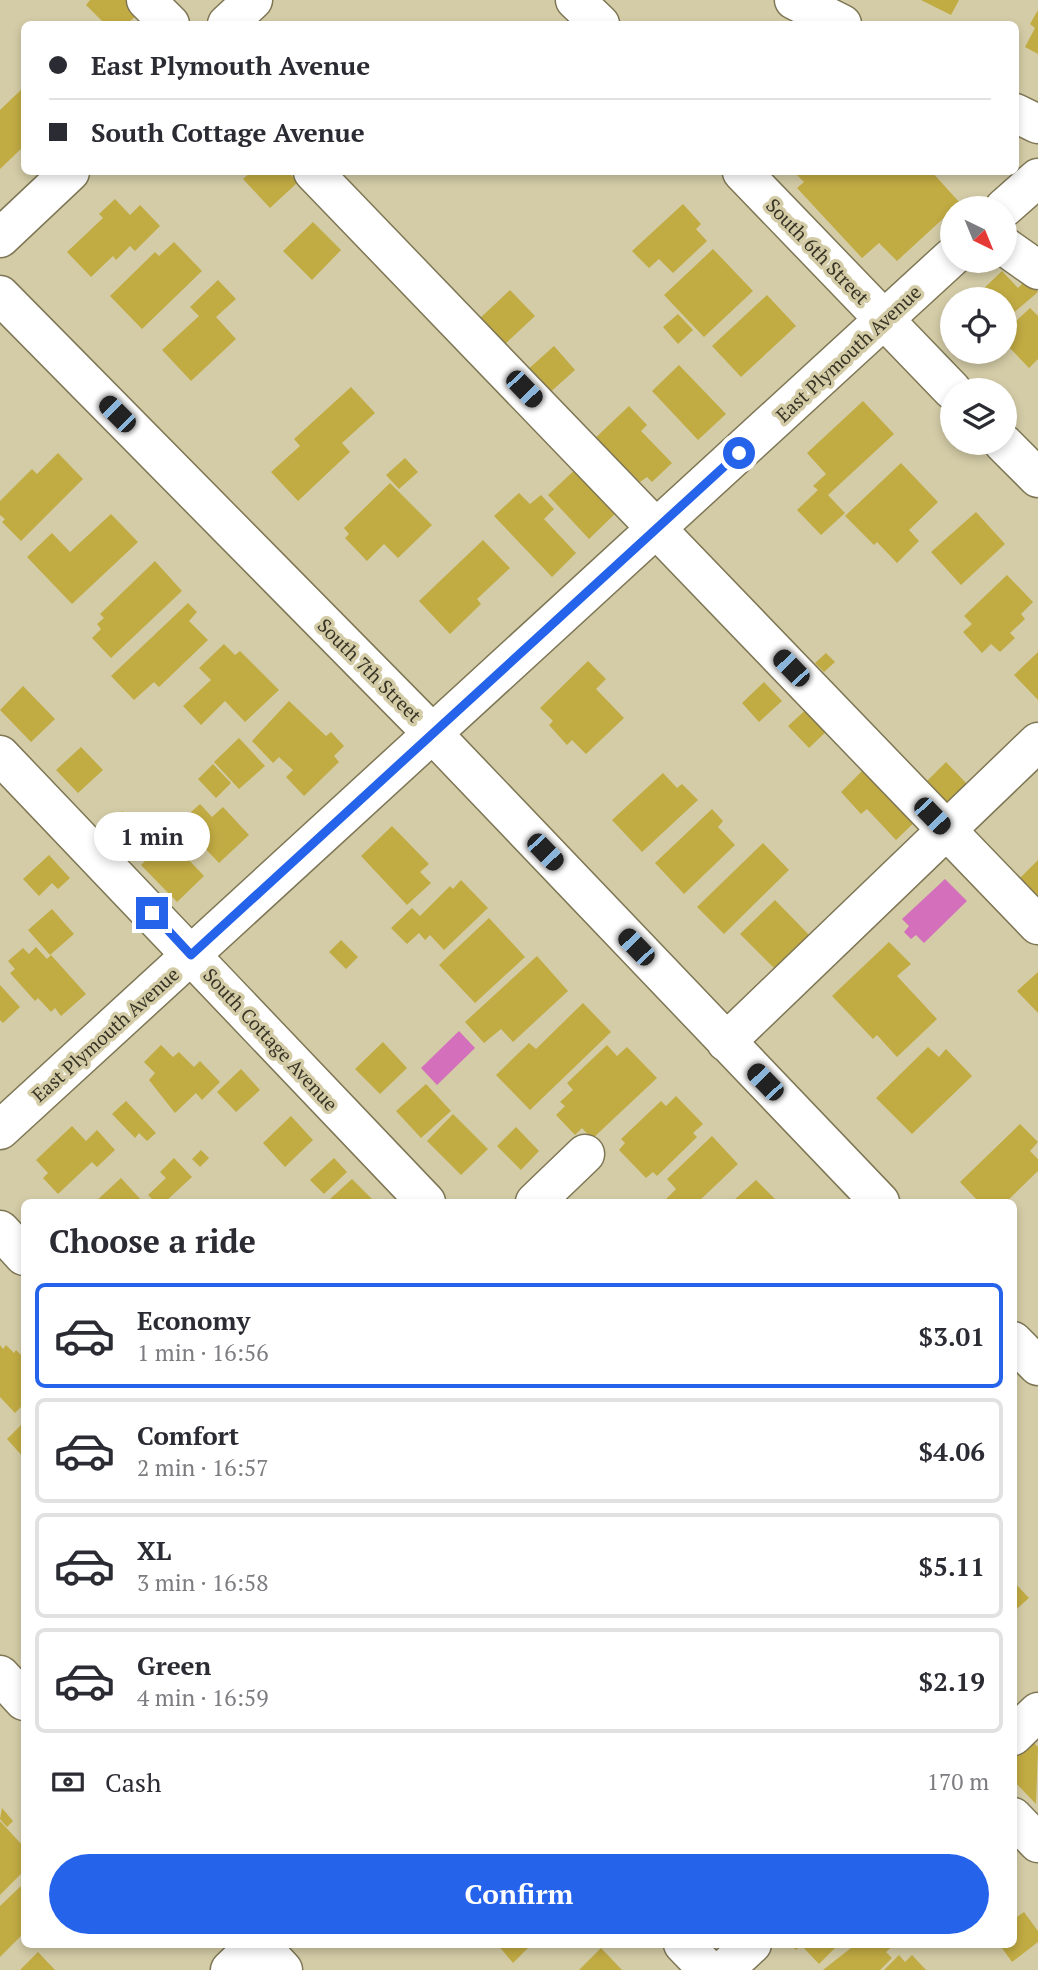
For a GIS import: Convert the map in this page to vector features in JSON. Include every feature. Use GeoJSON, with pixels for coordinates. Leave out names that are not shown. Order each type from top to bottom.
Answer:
{"type":"FeatureCollection","features":[{"type":"Feature","properties":{"kind":"street"},"geometry":{"type":"LineString","coordinates":[[146,0],[167,21]]}},
{"type":"Feature","properties":{"kind":"street"},"geometry":{"type":"LineString","coordinates":[[230,21],[253,0]]}},
{"type":"Feature","properties":{"kind":"street"},"geometry":{"type":"LineString","coordinates":[[575,0],[597,21]]}},
{"type":"Feature","properties":{"kind":"street"},"geometry":{"type":"LineString","coordinates":[[794,0],[836,21]]}},
{"type":"Feature","properties":{"kind":"street"},"geometry":{"type":"LineString","coordinates":[[1019,115],[1038,124]]}},
{"type":"Feature","properties":{"kind":"street"},"geometry":{"type":"LineString","coordinates":[[0,237],[67,175]]}},
{"type":"Feature","properties":{"kind":"street"},"geometry":{"type":"LineString","coordinates":[[316,175],[1038,925]]}},
{"type":"Feature","properties":{"kind":"street","name":"South 6th Street"},"geometry":{"type":"LineString","coordinates":[[745,175],[940,378]]}},
{"type":"Feature","properties":{"kind":"street"},"geometry":{"type":"LineString","coordinates":[[1017,197],[1038,178]]}},
{"type":"Feature","properties":{"kind":"street"},"geometry":{"type":"LineString","coordinates":[[1017,255],[1038,270]]}},
{"type":"Feature","properties":{"kind":"street","name":"East Plymouth Avenue"},"geometry":{"type":"LineString","coordinates":[[0,1130],[940,268]]}},
{"type":"Feature","properties":{"kind":"street","name":"South 7th Street"},"geometry":{"type":"LineString","coordinates":[[0,295],[433,734],[877,1199]]}},
{"type":"Feature","properties":{"kind":"street"},"geometry":{"type":"LineString","coordinates":[[1015,455],[1038,478]]}},
{"type":"Feature","properties":{"kind":"street"},"geometry":{"type":"LineString","coordinates":[[726,1042],[1038,742]]}},
{"type":"Feature","properties":{"kind":"street","name":"South Cottage Avenue"},"geometry":{"type":"LineString","coordinates":[[0,755],[423,1199]]}},
{"type":"Feature","properties":{"kind":"street"},"geometry":{"type":"LineString","coordinates":[[538,1199],[585,1154]]}},
{"type":"Feature","properties":{"kind":"street"},"geometry":{"type":"LineString","coordinates":[[0,1230],[21,1253]]}},
{"type":"Feature","properties":{"kind":"street"},"geometry":{"type":"LineString","coordinates":[[1017,1344],[1038,1366]]}},
{"type":"Feature","properties":{"kind":"street"},"geometry":{"type":"LineString","coordinates":[[1017,1732],[1038,1713]]}},
{"type":"Feature","properties":{"kind":"street"},"geometry":{"type":"LineString","coordinates":[[1017,1821],[1038,1843]]}},
{"type":"Feature","properties":{"kind":"street"},"geometry":{"type":"LineString","coordinates":[[230,1970],[254,1948]]}},
{"type":"Feature","properties":{"kind":"street"},"geometry":{"type":"LineString","coordinates":[[262,1948],[283,1970]]}},
{"type":"Feature","properties":{"kind":"street"},"geometry":{"type":"LineString","coordinates":[[687,1948],[708,1970]]}},
{"type":"Feature","properties":{"kind":"street"},"geometry":{"type":"LineString","coordinates":[[724,1970],[748,1948]]}},
{"type":"Feature","properties":{"kind":"shaded area"},"geometry":{"type":"Polygon","coordinates":[[[945,879],[967,901],[924,943],[916,935],[911,939],[904,932],[909,926],[902,919],[945,879]]]}},
{"type":"Feature","properties":{"kind":"shaded area"},"geometry":{"type":"Polygon","coordinates":[[[459,1031],[475,1048],[437,1085],[421,1068],[459,1031]]]}},
{"type":"Feature","properties":{"kind":"building"},"geometry":{"type":"Polygon","coordinates":[[[90,0],[130,0],[141,11],[130,21],[102,21],[86,5],[90,0]]]}},
{"type":"Feature","properties":{"kind":"building"},"geometry":{"type":"Polygon","coordinates":[[[921,0],[959,0],[951,15],[921,0]]]}},
{"type":"Feature","properties":{"kind":"building"},"geometry":{"type":"Polygon","coordinates":[[[1038,10],[1038,54],[1025,47],[1035,28],[1030,24],[1038,10]]]}},
{"type":"Feature","properties":{"kind":"building"},"geometry":{"type":"Polygon","coordinates":[[[21,90],[21,149],[0,169],[0,110],[21,90]]]}},
{"type":"Feature","properties":{"kind":"building"},"geometry":{"type":"Polygon","coordinates":[[[248,175],[291,175],[298,182],[270,208],[243,179],[248,175]]]}},
{"type":"Feature","properties":{"kind":"building"},"geometry":{"type":"Polygon","coordinates":[[[797,175],[935,175],[954,196],[940,196],[940,221],[897,261],[879,243],[862,258],[797,188],[804,182],[797,175]]]}},
{"type":"Feature","properties":{"kind":"building"},"geometry":{"type":"Polygon","coordinates":[[[115,199],[130,215],[140,205],[160,226],[135,251],[130,246],[116,260],[113,256],[91,277],[67,252],[103,218],[99,214],[115,199]]]}},
{"type":"Feature","properties":{"kind":"building"},"geometry":{"type":"Polygon","coordinates":[[[683,204],[701,224],[696,229],[707,241],[673,273],[659,259],[649,268],[632,251],[683,204]]]}},
{"type":"Feature","properties":{"kind":"building"},"geometry":{"type":"Polygon","coordinates":[[[313,222],[341,250],[312,280],[283,251],[313,222]]]}},
{"type":"Feature","properties":{"kind":"building"},"geometry":{"type":"Polygon","coordinates":[[[174,242],[202,271],[142,329],[110,296],[155,252],[159,256],[174,242]]]}},
{"type":"Feature","properties":{"kind":"building"},"geometry":{"type":"Polygon","coordinates":[[[713,249],[753,291],[704,337],[664,295],[713,249]]]}},
{"type":"Feature","properties":{"kind":"building"},"geometry":{"type":"Polygon","coordinates":[[[1000,273],[1004,273],[1018,288],[1026,280],[1038,292],[1017,310],[1017,287],[985,287],[1000,273]]]}},
{"type":"Feature","properties":{"kind":"building"},"geometry":{"type":"Polygon","coordinates":[[[218,280],[236,299],[216,317],[236,339],[191,381],[162,350],[199,316],[190,307],[218,280]]]}},
{"type":"Feature","properties":{"kind":"building"},"geometry":{"type":"Polygon","coordinates":[[[510,290],[535,316],[502,347],[477,321],[510,290]]]}},
{"type":"Feature","properties":{"kind":"building"},"geometry":{"type":"Polygon","coordinates":[[[767,295],[796,326],[741,377],[712,346],[767,295]]]}},
{"type":"Feature","properties":{"kind":"building"},"geometry":{"type":"Polygon","coordinates":[[[1030,308],[1038,316],[1038,359],[1029,368],[1017,356],[1017,320],[1030,308]]]}},
{"type":"Feature","properties":{"kind":"building"},"geometry":{"type":"Polygon","coordinates":[[[678,314],[693,330],[678,344],[663,327],[678,314]]]}},
{"type":"Feature","properties":{"kind":"building"},"geometry":{"type":"Polygon","coordinates":[[[554,346],[575,370],[546,396],[524,373],[554,346]]]}},
{"type":"Feature","properties":{"kind":"building"},"geometry":{"type":"Polygon","coordinates":[[[679,365],[726,414],[698,440],[652,391],[679,365]]]}},
{"type":"Feature","properties":{"kind":"building"},"geometry":{"type":"Polygon","coordinates":[[[351,387],[375,413],[342,443],[350,452],[298,501],[271,472],[300,446],[294,439],[351,387]]]}},
{"type":"Feature","properties":{"kind":"building"},"geometry":{"type":"Polygon","coordinates":[[[863,401],[894,434],[828,495],[845,513],[821,535],[797,510],[818,490],[813,486],[826,474],[807,453],[863,401]]]}},
{"type":"Feature","properties":{"kind":"building"},"geometry":{"type":"Polygon","coordinates":[[[629,406],[647,425],[641,431],[672,463],[652,482],[647,477],[640,482],[629,471],[623,476],[591,442],[629,406]]]}},
{"type":"Feature","properties":{"kind":"building"},"geometry":{"type":"Polygon","coordinates":[[[58,453],[83,479],[21,541],[2,522],[5,519],[0,515],[0,501],[32,469],[37,474],[58,453]]]}},
{"type":"Feature","properties":{"kind":"building"},"geometry":{"type":"Polygon","coordinates":[[[405,458],[418,472],[399,489],[386,475],[405,458]]]}},
{"type":"Feature","properties":{"kind":"building"},"geometry":{"type":"Polygon","coordinates":[[[901,463],[938,502],[909,530],[919,541],[897,563],[877,542],[874,545],[845,516],[901,463]]]}},
{"type":"Feature","properties":{"kind":"building"},"geometry":{"type":"Polygon","coordinates":[[[580,465],[621,508],[589,539],[548,495],[580,465]]]}},
{"type":"Feature","properties":{"kind":"building"},"geometry":{"type":"Polygon","coordinates":[[[390,483],[432,525],[398,558],[384,544],[367,561],[345,538],[349,534],[344,528],[390,483]]]}},
{"type":"Feature","properties":{"kind":"building"},"geometry":{"type":"Polygon","coordinates":[[[519,493],[530,504],[541,495],[554,509],[544,519],[576,553],[552,577],[494,516],[519,493]]]}},
{"type":"Feature","properties":{"kind":"building"},"geometry":{"type":"Polygon","coordinates":[[[976,512],[1005,544],[961,585],[931,552],[976,512]]]}},
{"type":"Feature","properties":{"kind":"building"},"geometry":{"type":"Polygon","coordinates":[[[111,514],[138,542],[72,604],[27,557],[52,533],[70,552],[111,514]]]}},
{"type":"Feature","properties":{"kind":"building"},"geometry":{"type":"Polygon","coordinates":[[[483,540],[510,568],[477,599],[481,604],[450,634],[419,601],[483,540]]]}},
{"type":"Feature","properties":{"kind":"building"},"geometry":{"type":"Polygon","coordinates":[[[155,561],[182,591],[111,658],[92,638],[101,629],[97,624],[104,618],[100,614],[155,561]]]}},
{"type":"Feature","properties":{"kind":"building"},"geometry":{"type":"Polygon","coordinates":[[[1007,575],[1033,602],[1021,614],[1025,619],[1010,633],[1015,638],[1000,652],[991,644],[982,653],[963,632],[972,624],[964,616],[1007,575]]]}},
{"type":"Feature","properties":{"kind":"building"},"geometry":{"type":"Polygon","coordinates":[[[188,603],[197,612],[189,621],[208,640],[159,687],[154,682],[134,700],[111,676],[188,603]]]}},
{"type":"Feature","properties":{"kind":"building"},"geometry":{"type":"Polygon","coordinates":[[[224,644],[235,655],[240,651],[279,690],[245,722],[225,701],[201,725],[183,706],[211,680],[199,668],[224,644]]]}},
{"type":"Feature","properties":{"kind":"building"},"geometry":{"type":"Polygon","coordinates":[[[1038,652],[1038,700],[1014,675],[1038,652]]]}},
{"type":"Feature","properties":{"kind":"building"},"geometry":{"type":"Polygon","coordinates":[[[826,653],[835,662],[824,672],[815,663],[826,653]]]}},
{"type":"Feature","properties":{"kind":"building"},"geometry":{"type":"Polygon","coordinates":[[[588,661],[606,679],[596,689],[624,718],[586,754],[572,740],[567,745],[549,725],[553,721],[540,708],[588,661]]]}},
{"type":"Feature","properties":{"kind":"building"},"geometry":{"type":"Polygon","coordinates":[[[764,682],[782,701],[759,722],[742,703],[764,682]]]}},
{"type":"Feature","properties":{"kind":"building"},"geometry":{"type":"Polygon","coordinates":[[[23,686],[55,719],[31,742],[0,710],[23,686]]]}},
{"type":"Feature","properties":{"kind":"building"},"geometry":{"type":"Polygon","coordinates":[[[289,701],[326,736],[331,732],[344,746],[334,756],[339,762],[304,796],[286,777],[293,770],[279,757],[273,763],[252,741],[289,701]]]}},
{"type":"Feature","properties":{"kind":"building"},"geometry":{"type":"Polygon","coordinates":[[[811,705],[832,726],[809,748],[788,726],[811,705]]]}},
{"type":"Feature","properties":{"kind":"building"},"geometry":{"type":"Polygon","coordinates":[[[239,738],[265,766],[239,789],[214,762],[239,738]]]}},
{"type":"Feature","properties":{"kind":"building"},"geometry":{"type":"Polygon","coordinates":[[[81,747],[103,770],[78,793],[56,770],[81,747]]]}},
{"type":"Feature","properties":{"kind":"building"},"geometry":{"type":"Polygon","coordinates":[[[946,762],[968,785],[944,808],[922,786],[946,762]]]}},
{"type":"Feature","properties":{"kind":"building"},"geometry":{"type":"Polygon","coordinates":[[[213,764],[231,783],[216,798],[198,779],[213,764]]]}},
{"type":"Feature","properties":{"kind":"building"},"geometry":{"type":"Polygon","coordinates":[[[869,764],[920,817],[896,840],[867,809],[861,814],[841,792],[869,764]]]}},
{"type":"Feature","properties":{"kind":"building"},"geometry":{"type":"Polygon","coordinates":[[[663,773],[677,788],[682,784],[698,800],[642,852],[612,820],[663,773]]]}},
{"type":"Feature","properties":{"kind":"building"},"geometry":{"type":"Polygon","coordinates":[[[200,804],[212,817],[223,807],[249,835],[219,863],[180,822],[200,804]]]}},
{"type":"Feature","properties":{"kind":"building"},"geometry":{"type":"Polygon","coordinates":[[[712,809],[723,821],[718,827],[735,845],[684,894],[655,863],[712,809]]]}},
{"type":"Feature","properties":{"kind":"building"},"geometry":{"type":"Polygon","coordinates":[[[122,811],[137,826],[126,836],[112,822],[122,811]]]}},
{"type":"Feature","properties":{"kind":"building"},"geometry":{"type":"Polygon","coordinates":[[[392,826],[429,864],[420,872],[431,883],[407,905],[361,856],[392,826]]]}},
{"type":"Feature","properties":{"kind":"building"},"geometry":{"type":"Polygon","coordinates":[[[168,838],[204,876],[177,902],[141,865],[168,838]]]}},
{"type":"Feature","properties":{"kind":"building"},"geometry":{"type":"Polygon","coordinates":[[[763,843],[789,870],[724,934],[697,907],[763,843]]]}},
{"type":"Feature","properties":{"kind":"building"},"geometry":{"type":"Polygon","coordinates":[[[49,855],[70,878],[58,889],[52,883],[39,896],[23,879],[49,855]]]}},
{"type":"Feature","properties":{"kind":"building"},"geometry":{"type":"Polygon","coordinates":[[[1038,860],[1038,903],[1017,881],[1038,860]]]}},
{"type":"Feature","properties":{"kind":"building"},"geometry":{"type":"Polygon","coordinates":[[[461,880],[488,908],[444,950],[430,935],[425,940],[419,933],[407,944],[391,928],[412,908],[420,916],[450,886],[453,889],[461,880]]]}},
{"type":"Feature","properties":{"kind":"building"},"geometry":{"type":"Polygon","coordinates":[[[775,900],[813,939],[778,972],[740,934],[775,900]]]}},
{"type":"Feature","properties":{"kind":"building"},"geometry":{"type":"Polygon","coordinates":[[[52,909],[74,934],[50,955],[28,930],[52,909]]]}},
{"type":"Feature","properties":{"kind":"building"},"geometry":{"type":"Polygon","coordinates":[[[489,918],[525,957],[475,1003],[439,965],[489,918]]]}},
{"type":"Feature","properties":{"kind":"building"},"geometry":{"type":"Polygon","coordinates":[[[341,940],[358,957],[346,969],[329,952],[341,940]]]}},
{"type":"Feature","properties":{"kind":"building"},"geometry":{"type":"Polygon","coordinates":[[[889,942],[911,964],[897,976],[937,1019],[897,1057],[877,1035],[873,1039],[832,996],[889,942]]]}},
{"type":"Feature","properties":{"kind":"building"},"geometry":{"type":"Polygon","coordinates":[[[36,947],[47,959],[51,955],[86,994],[61,1016],[55,1008],[51,1012],[38,998],[35,1001],[10,973],[15,969],[8,961],[23,948],[29,954],[36,947]]]}},
{"type":"Feature","properties":{"kind":"building"},"geometry":{"type":"Polygon","coordinates":[[[537,956],[568,991],[513,1042],[501,1029],[484,1043],[465,1022],[537,956]]]}},
{"type":"Feature","properties":{"kind":"building"},"geometry":{"type":"Polygon","coordinates":[[[1038,972],[1038,1013],[1017,991],[1038,972]]]}},
{"type":"Feature","properties":{"kind":"building"},"geometry":{"type":"Polygon","coordinates":[[[0,985],[20,1007],[3,1023],[0,1020],[0,985]]]}},
{"type":"Feature","properties":{"kind":"building"},"geometry":{"type":"Polygon","coordinates":[[[583,1003],[611,1032],[530,1110],[496,1075],[529,1043],[536,1049],[583,1003]]]}},
{"type":"Feature","properties":{"kind":"building"},"geometry":{"type":"Polygon","coordinates":[[[383,1042],[407,1068],[380,1094],[355,1069],[383,1042]]]}},
{"type":"Feature","properties":{"kind":"building"},"geometry":{"type":"Polygon","coordinates":[[[161,1045],[173,1057],[179,1052],[194,1067],[200,1061],[220,1082],[202,1100],[196,1093],[175,1113],[149,1080],[155,1073],[144,1062],[161,1045]]]}},
{"type":"Feature","properties":{"kind":"building"},"geometry":{"type":"Polygon","coordinates":[[[607,1045],[617,1056],[627,1047],[657,1078],[592,1139],[582,1128],[575,1135],[556,1115],[565,1106],[560,1102],[573,1090],[567,1083],[607,1045]]]}},
{"type":"Feature","properties":{"kind":"building"},"geometry":{"type":"Polygon","coordinates":[[[928,1047],[939,1057],[946,1049],[972,1076],[912,1134],[876,1098],[928,1047]]]}},
{"type":"Feature","properties":{"kind":"building"},"geometry":{"type":"Polygon","coordinates":[[[241,1069],[260,1090],[236,1112],[217,1092],[241,1069]]]}},
{"type":"Feature","properties":{"kind":"building"},"geometry":{"type":"Polygon","coordinates":[[[426,1084],[451,1111],[421,1138],[396,1111],[426,1084]]]}},
{"type":"Feature","properties":{"kind":"building"},"geometry":{"type":"Polygon","coordinates":[[[676,1096],[703,1124],[693,1133],[697,1137],[657,1176],[653,1172],[646,1178],[619,1150],[625,1143],[621,1139],[661,1101],[666,1106],[676,1096]]]}},
{"type":"Feature","properties":{"kind":"building"},"geometry":{"type":"Polygon","coordinates":[[[126,1101],[156,1133],[147,1141],[139,1133],[135,1138],[112,1114],[126,1101]]]}},
{"type":"Feature","properties":{"kind":"building"},"geometry":{"type":"Polygon","coordinates":[[[453,1114],[488,1149],[461,1175],[427,1141],[453,1114]]]}},
{"type":"Feature","properties":{"kind":"building"},"geometry":{"type":"Polygon","coordinates":[[[291,1116],[313,1140],[285,1167],[263,1143],[291,1116]]]}},
{"type":"Feature","properties":{"kind":"building"},"geometry":{"type":"Polygon","coordinates":[[[1020,1124],[1038,1142],[1030,1151],[1038,1159],[1038,1171],[1009,1199],[976,1199],[960,1182],[1020,1124]]]}},
{"type":"Feature","properties":{"kind":"building"},"geometry":{"type":"Polygon","coordinates":[[[72,1126],[86,1141],[97,1130],[115,1150],[97,1167],[92,1162],[58,1194],[43,1178],[48,1173],[36,1160],[72,1126]]]}},
{"type":"Feature","properties":{"kind":"building"},"geometry":{"type":"Polygon","coordinates":[[[516,1127],[539,1151],[521,1170],[497,1146],[516,1127]]]}},
{"type":"Feature","properties":{"kind":"building"},"geometry":{"type":"Polygon","coordinates":[[[712,1136],[738,1164],[701,1199],[666,1199],[676,1189],[667,1179],[712,1136]]]}},
{"type":"Feature","properties":{"kind":"building"},"geometry":{"type":"Polygon","coordinates":[[[201,1150],[209,1158],[200,1167],[192,1159],[201,1150]]]}},
{"type":"Feature","properties":{"kind":"building"},"geometry":{"type":"Polygon","coordinates":[[[174,1158],[192,1177],[168,1199],[152,1199],[148,1195],[166,1178],[160,1172],[174,1158]]]}},
{"type":"Feature","properties":{"kind":"building"},"geometry":{"type":"Polygon","coordinates":[[[334,1158],[347,1172],[324,1194],[310,1180],[334,1158]]]}},
{"type":"Feature","properties":{"kind":"building"},"geometry":{"type":"Polygon","coordinates":[[[121,1178],[140,1199],[98,1199],[121,1178]]]}},
{"type":"Feature","properties":{"kind":"building"},"geometry":{"type":"Polygon","coordinates":[[[352,1179],[372,1199],[330,1199],[352,1179]]]}},
{"type":"Feature","properties":{"kind":"building"},"geometry":{"type":"Polygon","coordinates":[[[756,1180],[775,1199],[735,1199],[756,1180]]]}},
{"type":"Feature","properties":{"kind":"building"},"geometry":{"type":"Polygon","coordinates":[[[0,1345],[3,1349],[6,1345],[14,1353],[16,1350],[21,1355],[21,1407],[15,1413],[0,1397],[0,1345]]]}},
{"type":"Feature","properties":{"kind":"building"},"geometry":{"type":"Polygon","coordinates":[[[21,1425],[21,1455],[7,1439],[21,1425]]]}},
{"type":"Feature","properties":{"kind":"building"},"geometry":{"type":"Polygon","coordinates":[[[1017,1585],[1029,1598],[1017,1608],[1017,1585]]]}},
{"type":"Feature","properties":{"kind":"building"},"geometry":{"type":"Polygon","coordinates":[[[1029,1738],[1038,1747],[1036,1804],[1017,1784],[1017,1750],[1029,1738]]]}},
{"type":"Feature","properties":{"kind":"building"},"geometry":{"type":"Polygon","coordinates":[[[2,1808],[13,1821],[7,1827],[0,1819],[2,1808]]]}},
{"type":"Feature","properties":{"kind":"building"},"geometry":{"type":"Polygon","coordinates":[[[0,1821],[21,1844],[21,1874],[0,1895],[0,1821]]]}},
{"type":"Feature","properties":{"kind":"building"},"geometry":{"type":"Polygon","coordinates":[[[21,1886],[21,1936],[0,1957],[0,1906],[21,1886]]]}},
{"type":"Feature","properties":{"kind":"building"},"geometry":{"type":"Polygon","coordinates":[[[1024,1912],[1038,1931],[1038,1942],[1012,1962],[1002,1948],[1017,1948],[1017,1917],[1024,1912]]]}},
{"type":"Feature","properties":{"kind":"building"},"geometry":{"type":"Polygon","coordinates":[[[500,1948],[528,1948],[513,1963],[500,1948]]]}},
{"type":"Feature","properties":{"kind":"building"},"geometry":{"type":"Polygon","coordinates":[[[601,1948],[622,1970],[579,1970],[601,1948]]]}},
{"type":"Feature","properties":{"kind":"building"},"geometry":{"type":"Polygon","coordinates":[[[804,1948],[835,1948],[819,1964],[804,1948]]]}},
{"type":"Feature","properties":{"kind":"building"},"geometry":{"type":"Polygon","coordinates":[[[851,1948],[890,1948],[886,1952],[892,1958],[880,1970],[823,1970],[851,1948]]]}},
{"type":"Feature","properties":{"kind":"building"},"geometry":{"type":"Polygon","coordinates":[[[38,1952],[55,1970],[20,1970],[38,1952]]]}},
{"type":"Feature","properties":{"kind":"building"},"geometry":{"type":"Polygon","coordinates":[[[899,1955],[905,1962],[912,1955],[926,1970],[884,1970],[899,1955]]]}},
{"type":"Feature","properties":{"kind":"route"},"geometry":{"type":"LineString","coordinates":[[152,913],[191,955],[739,453]]}}]}
